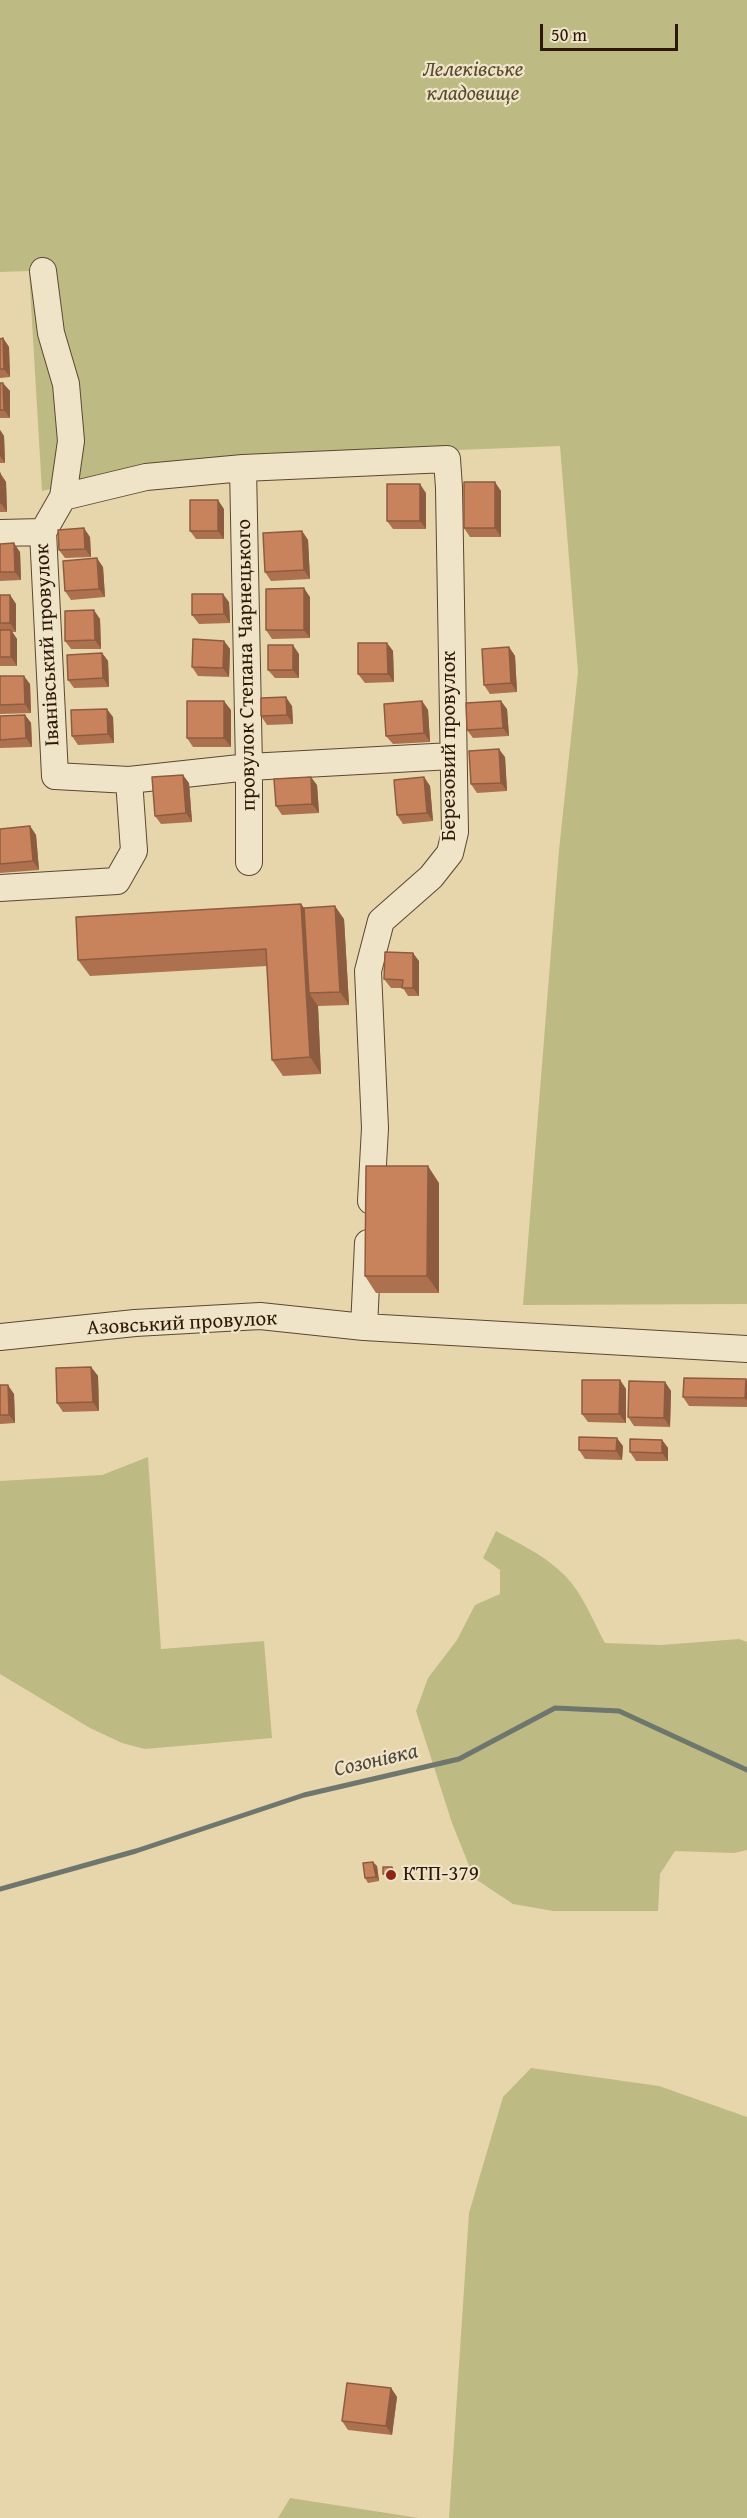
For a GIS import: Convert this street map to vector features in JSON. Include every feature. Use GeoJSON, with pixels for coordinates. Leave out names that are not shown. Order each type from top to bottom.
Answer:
{"type":"FeatureCollection","features":[{"type":"Feature","properties":{"kind":"street","name":"Іванівський провулок"},"geometry":{"type":"LineString","coordinates":[[43,271],[51,333],[66,384],[71,441],[63,497],[43,532],[55,776],[129,780]]}},
{"type":"Feature","properties":{"kind":"street","name":"Березовий провулок"},"geometry":{"type":"LineString","coordinates":[[243,468],[447,459],[455,832],[450,853],[431,878],[381,921],[368,971],[375,1128],[364,1327]]}},
{"type":"Feature","properties":{"kind":"street"},"geometry":{"type":"LineString","coordinates":[[63,497],[146,477],[243,468]]}},
{"type":"Feature","properties":{"kind":"street","name":"провулок Степана Чарнецького"},"geometry":{"type":"LineString","coordinates":[[243,468],[249,862]]}},
{"type":"Feature","properties":{"kind":"street"},"geometry":{"type":"LineString","coordinates":[[0,532],[43,532]]}},
{"type":"Feature","properties":{"kind":"street"},"geometry":{"type":"LineString","coordinates":[[0,888],[117,881],[134,850],[129,780],[249,767],[452,756]]}},
{"type":"Feature","properties":{"kind":"street","name":"Азовський провулок"},"geometry":{"type":"LineString","coordinates":[[0,1337],[135,1323],[260,1316],[364,1327],[747,1349]]}},
{"type":"Feature","properties":{"kind":"green space","name":"Лелеківське кладовище"},"geometry":{"type":"Polygon","coordinates":[[[0,0],[747,0],[747,1304],[523,1305],[559,850],[578,672],[560,446],[201,460],[42,491],[29,271],[0,272],[0,0]]]}},
{"type":"Feature","properties":{"kind":"green space"},"geometry":{"type":"Polygon","coordinates":[[[148,1457],[161,1649],[264,1641],[272,1738],[145,1749],[122,1743],[90,1728],[0,1674],[0,1481],[102,1475],[148,1457]]]}},
{"type":"Feature","properties":{"kind":"green space"},"geometry":{"type":"Polygon","coordinates":[[[496,1531],[538,1554],[567,1578],[586,1605],[605,1643],[661,1645],[739,1639],[747,1642],[747,1850],[734,1853],[675,1851],[660,1874],[658,1911],[553,1911],[513,1904],[474,1878],[452,1823],[416,1711],[428,1678],[457,1640],[475,1605],[500,1594],[500,1570],[483,1558],[496,1531]]]}},
{"type":"Feature","properties":{"kind":"green space"},"geometry":{"type":"Polygon","coordinates":[[[531,2068],[659,2086],[747,2117],[747,2518],[449,2518],[469,2213],[503,2097],[531,2068]]]}},
{"type":"Feature","properties":{"kind":"green space"},"geometry":{"type":"Polygon","coordinates":[[[290,2498],[419,2518],[278,2518],[290,2498]]]}},
{"type":"Feature","properties":{"kind":"building"},"geometry":{"type":"Polygon","coordinates":[[[3,338],[4,369],[0,369],[0,339],[3,338]]]}},
{"type":"Feature","properties":{"kind":"building"},"geometry":{"type":"Polygon","coordinates":[[[0,383],[3,383],[4,410],[0,410],[0,383]]]}},
{"type":"Feature","properties":{"kind":"building"},"geometry":{"type":"Polygon","coordinates":[[[464,482],[495,482],[495,528],[464,528],[464,482]]]}},
{"type":"Feature","properties":{"kind":"building"},"geometry":{"type":"Polygon","coordinates":[[[387,484],[420,484],[420,521],[387,521],[387,484]]]}},
{"type":"Feature","properties":{"kind":"building"},"geometry":{"type":"Polygon","coordinates":[[[190,500],[218,500],[218,531],[190,531],[190,500]]]}},
{"type":"Feature","properties":{"kind":"building"},"geometry":{"type":"Polygon","coordinates":[[[84,528],[85,549],[59,550],[58,530],[84,528]]]}},
{"type":"Feature","properties":{"kind":"building"},"geometry":{"type":"Polygon","coordinates":[[[302,531],[304,570],[265,572],[263,533],[302,531]]]}},
{"type":"Feature","properties":{"kind":"building"},"geometry":{"type":"Polygon","coordinates":[[[14,543],[15,572],[0,572],[0,544],[14,543]]]}},
{"type":"Feature","properties":{"kind":"building"},"geometry":{"type":"Polygon","coordinates":[[[97,558],[99,589],[65,591],[63,561],[97,558]]]}},
{"type":"Feature","properties":{"kind":"building"},"geometry":{"type":"Polygon","coordinates":[[[304,588],[304,630],[266,630],[266,589],[304,588]]]}},
{"type":"Feature","properties":{"kind":"building"},"geometry":{"type":"Polygon","coordinates":[[[192,594],[223,594],[224,614],[192,615],[192,594]]]}},
{"type":"Feature","properties":{"kind":"building"},"geometry":{"type":"Polygon","coordinates":[[[0,595],[10,595],[10,623],[0,623],[0,595]]]}},
{"type":"Feature","properties":{"kind":"building"},"geometry":{"type":"Polygon","coordinates":[[[94,610],[95,640],[65,641],[65,611],[94,610]]]}},
{"type":"Feature","properties":{"kind":"building"},"geometry":{"type":"Polygon","coordinates":[[[0,630],[11,630],[11,657],[0,657],[0,630]]]}},
{"type":"Feature","properties":{"kind":"building"},"geometry":{"type":"Polygon","coordinates":[[[193,639],[224,641],[223,668],[192,667],[193,639]]]}},
{"type":"Feature","properties":{"kind":"building"},"geometry":{"type":"Polygon","coordinates":[[[358,643],[387,643],[388,674],[358,674],[358,643]]]}},
{"type":"Feature","properties":{"kind":"building"},"geometry":{"type":"Polygon","coordinates":[[[268,645],[293,645],[293,670],[268,670],[268,645]]]}},
{"type":"Feature","properties":{"kind":"building"},"geometry":{"type":"Polygon","coordinates":[[[509,647],[511,683],[484,685],[482,649],[509,647]]]}},
{"type":"Feature","properties":{"kind":"building"},"geometry":{"type":"Polygon","coordinates":[[[102,653],[103,678],[68,680],[67,655],[102,653]]]}},
{"type":"Feature","properties":{"kind":"building"},"geometry":{"type":"Polygon","coordinates":[[[0,676],[24,676],[25,704],[0,705],[0,676]]]}},
{"type":"Feature","properties":{"kind":"building"},"geometry":{"type":"Polygon","coordinates":[[[286,697],[287,715],[261,716],[261,698],[286,697]]]}},
{"type":"Feature","properties":{"kind":"building"},"geometry":{"type":"Polygon","coordinates":[[[187,701],[224,701],[224,738],[187,738],[187,701]]]}},
{"type":"Feature","properties":{"kind":"building"},"geometry":{"type":"Polygon","coordinates":[[[422,701],[424,733],[386,736],[384,704],[422,701]]]}},
{"type":"Feature","properties":{"kind":"building"},"geometry":{"type":"Polygon","coordinates":[[[501,701],[503,728],[467,730],[466,703],[501,701]]]}},
{"type":"Feature","properties":{"kind":"building"},"geometry":{"type":"Polygon","coordinates":[[[107,709],[108,734],[72,736],[71,710],[107,709]]]}},
{"type":"Feature","properties":{"kind":"building"},"geometry":{"type":"Polygon","coordinates":[[[25,715],[26,738],[0,740],[0,716],[25,715]]]}},
{"type":"Feature","properties":{"kind":"building"},"geometry":{"type":"Polygon","coordinates":[[[499,749],[501,783],[471,784],[469,751],[499,749]]]}},
{"type":"Feature","properties":{"kind":"building"},"geometry":{"type":"Polygon","coordinates":[[[183,775],[186,813],[155,816],[152,777],[183,775]]]}},
{"type":"Feature","properties":{"kind":"building"},"geometry":{"type":"Polygon","coordinates":[[[311,777],[312,804],[276,806],[274,779],[311,777]]]}},
{"type":"Feature","properties":{"kind":"building"},"geometry":{"type":"Polygon","coordinates":[[[424,777],[427,813],[397,815],[394,780],[424,777]]]}},
{"type":"Feature","properties":{"kind":"building"},"geometry":{"type":"Polygon","coordinates":[[[30,826],[33,861],[0,864],[0,829],[30,826]]]}},
{"type":"Feature","properties":{"kind":"building"},"geometry":{"type":"Polygon","coordinates":[[[301,904],[310,1057],[272,1060],[266,949],[78,960],[76,917],[301,904]]]}},
{"type":"Feature","properties":{"kind":"building"},"geometry":{"type":"Polygon","coordinates":[[[335,906],[340,992],[309,993],[304,908],[335,906]]]}},
{"type":"Feature","properties":{"kind":"building"},"geometry":{"type":"Polygon","coordinates":[[[385,952],[413,953],[413,988],[402,988],[403,980],[384,979],[385,952]]]}},
{"type":"Feature","properties":{"kind":"building"},"geometry":{"type":"Polygon","coordinates":[[[366,1166],[428,1166],[427,1276],[365,1276],[366,1166]]]}},
{"type":"Feature","properties":{"kind":"building"},"geometry":{"type":"Polygon","coordinates":[[[91,1367],[93,1402],[57,1403],[56,1368],[91,1367]]]}},
{"type":"Feature","properties":{"kind":"building"},"geometry":{"type":"Polygon","coordinates":[[[684,1378],[746,1379],[745,1398],[683,1397],[684,1378]]]}},
{"type":"Feature","properties":{"kind":"building"},"geometry":{"type":"Polygon","coordinates":[[[582,1380],[620,1380],[619,1414],[582,1414],[582,1380]]]}},
{"type":"Feature","properties":{"kind":"building"},"geometry":{"type":"Polygon","coordinates":[[[629,1381],[665,1382],[664,1418],[628,1417],[629,1381]]]}},
{"type":"Feature","properties":{"kind":"building"},"geometry":{"type":"Polygon","coordinates":[[[0,1385],[8,1385],[9,1415],[0,1415],[0,1385]]]}},
{"type":"Feature","properties":{"kind":"building"},"geometry":{"type":"Polygon","coordinates":[[[579,1437],[617,1438],[616,1451],[579,1450],[579,1437]]]}},
{"type":"Feature","properties":{"kind":"building"},"geometry":{"type":"Polygon","coordinates":[[[630,1439],[662,1440],[662,1453],[630,1452],[630,1439]]]}},
{"type":"Feature","properties":{"kind":"building"},"geometry":{"type":"Polygon","coordinates":[[[373,1862],[376,1877],[365,1878],[363,1863],[373,1862]]]}},
{"type":"Feature","properties":{"kind":"building"},"geometry":{"type":"Polygon","coordinates":[[[383,1867],[392,1867],[392,1873],[383,1874],[383,1867]]]}},
{"type":"Feature","properties":{"kind":"building"},"geometry":{"type":"Polygon","coordinates":[[[347,2383],[391,2388],[386,2426],[342,2421],[347,2383]]]}},
{"type":"Feature","properties":{"kind":"waterway","name":"Созонівка"},"geometry":{"type":"LineString","coordinates":[[0,1889],[136,1851],[304,1795],[459,1759],[555,1708],[619,1711],[747,1770]]}},
{"type":"Feature","properties":{"kind":"place","name":"КТП-379"},"geometry":{"type":"Point","coordinates":[391,1875]}}]}
